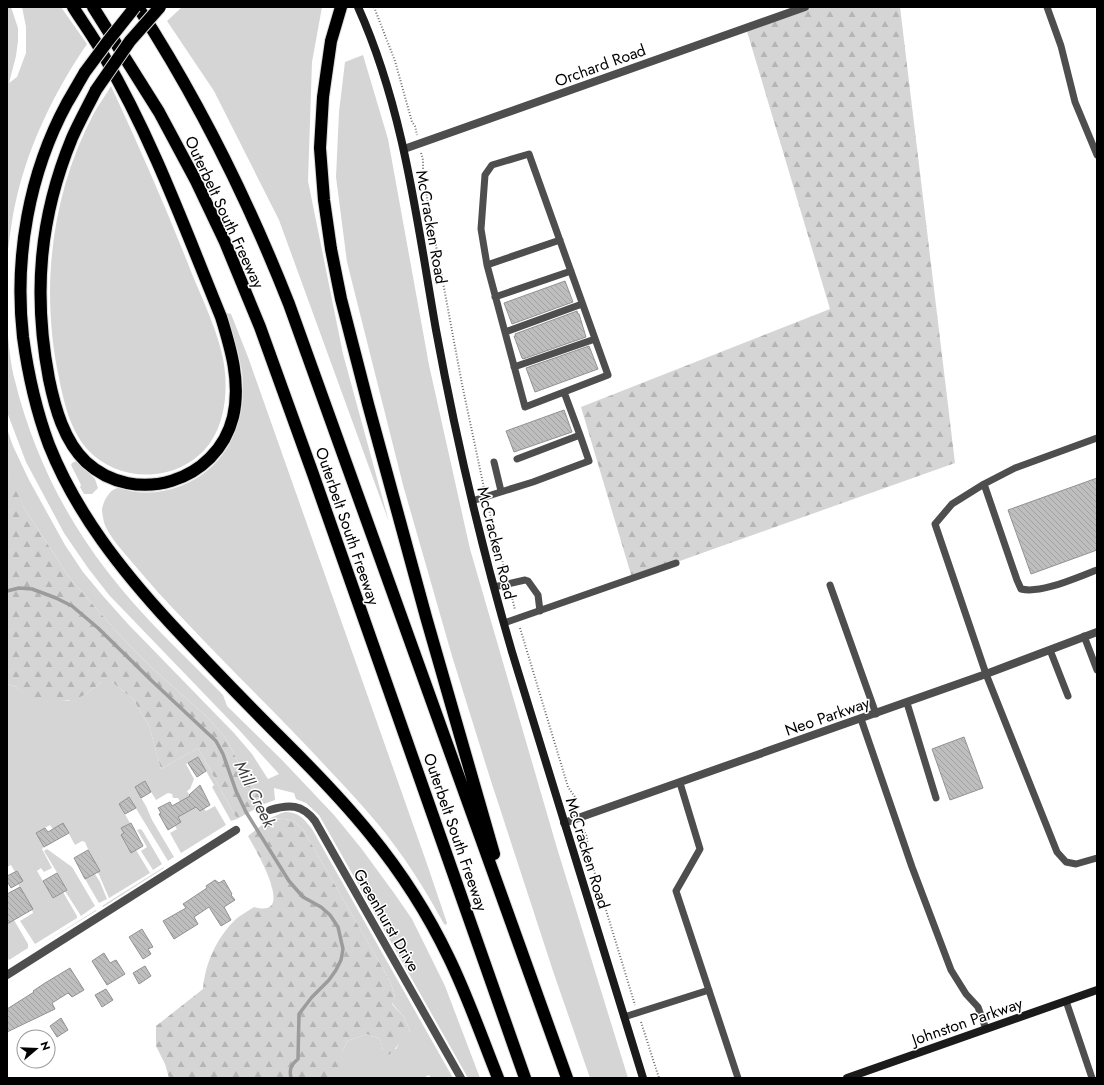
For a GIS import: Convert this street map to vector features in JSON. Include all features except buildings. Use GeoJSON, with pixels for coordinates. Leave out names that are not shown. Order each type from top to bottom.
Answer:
{"type":"FeatureCollection","features":[{"type":"Feature","properties":{"kind":"highway"},"geometry":{"type":"LineString","coordinates":[[73,7],[104,55],[118,79],[150,146],[221,317],[235,369],[236,392],[233,417],[227,434],[219,447],[196,470],[175,480],[152,485],[126,482],[107,476],[96,469],[78,453],[64,429],[50,385],[44,355],[40,296],[42,248],[47,218],[54,188],[66,154],[79,123],[96,90],[130,41],[160,7]]}},
{"type":"Feature","properties":{"kind":"highway","name":"Outerbelt South Freeway"},"geometry":{"type":"LineString","coordinates":[[93,7],[159,112],[196,181],[225,242],[254,313],[316,482],[525,1078]]}},
{"type":"Feature","properties":{"kind":"highway"},"geometry":{"type":"LineString","coordinates":[[135,7],[85,72],[66,105],[51,138],[36,181],[25,228],[21,270],[21,316],[26,361],[35,405],[49,446],[67,485],[85,516],[119,564],[191,645],[339,797],[371,835],[400,874],[427,916],[449,957],[472,1009],[498,1078]]}},
{"type":"Feature","properties":{"kind":"highway","name":"Outerbelt South Freeway"},"geometry":{"type":"LineString","coordinates":[[138,7],[159,39],[207,124],[237,183],[266,246],[307,351],[422,677],[567,1078]]}},
{"type":"Feature","properties":{"kind":"highway"},"geometry":{"type":"LineString","coordinates":[[341,7],[331,41],[323,97],[320,148],[324,200],[332,256],[341,299],[403,533],[524,957]]}},
{"type":"Feature","properties":{"kind":"street","name":"McCracken Road"},"geometry":{"type":"LineString","coordinates":[[358,7],[370,34],[383,74],[404,149],[436,331],[472,501],[494,587],[564,824],[643,1078]]}},
{"type":"Feature","properties":{"kind":"street","name":"Orchard Road"},"geometry":{"type":"LineString","coordinates":[[404,149],[805,7]]}},
{"type":"Feature","properties":{"kind":"street","name":"Neo Parkway"},"geometry":{"type":"LineString","coordinates":[[564,824],[907,703],[1097,632]]}},
{"type":"Feature","properties":{"kind":"street","name":"Greenhurst Drive"},"geometry":{"type":"LineString","coordinates":[[270,810],[287,806],[295,806],[303,809],[315,821],[461,1078]]}},
{"type":"Feature","properties":{"kind":"street"},"geometry":{"type":"LineString","coordinates":[[7,975],[236,830]]}},
{"type":"Feature","properties":{"kind":"street","name":"Johnston Parkway"},"geometry":{"type":"LineString","coordinates":[[851,1077],[1097,990]]}},
{"type":"Feature","properties":{"kind":"lane"},"geometry":{"type":"LineString","coordinates":[[1047,7],[1061,46],[1075,102],[1097,155]]}},
{"type":"Feature","properties":{"kind":"lane"},"geometry":{"type":"LineString","coordinates":[[529,154],[608,375],[525,407],[487,265],[481,229],[485,174],[492,165],[529,154]]}},
{"type":"Feature","properties":{"kind":"lane"},"geometry":{"type":"LineString","coordinates":[[487,265],[560,240]]}},
{"type":"Feature","properties":{"kind":"lane"},"geometry":{"type":"LineString","coordinates":[[495,297],[571,271]]}},
{"type":"Feature","properties":{"kind":"lane"},"geometry":{"type":"LineString","coordinates":[[505,332],[582,304]]}},
{"type":"Feature","properties":{"kind":"lane"},"geometry":{"type":"LineString","coordinates":[[514,367],[595,339]]}},
{"type":"Feature","properties":{"kind":"lane"},"geometry":{"type":"LineString","coordinates":[[472,501],[533,482],[589,461],[564,392]]}},
{"type":"Feature","properties":{"kind":"lane"},"geometry":{"type":"LineString","coordinates":[[516,459],[580,435]]}},
{"type":"Feature","properties":{"kind":"lane"},"geometry":{"type":"LineString","coordinates":[[1097,438],[1015,468],[984,484],[952,504],[935,524],[986,674],[1057,852],[1066,862],[1076,864],[1097,858]]}},
{"type":"Feature","properties":{"kind":"lane"},"geometry":{"type":"LineString","coordinates":[[494,462],[501,492]]}},
{"type":"Feature","properties":{"kind":"lane"},"geometry":{"type":"LineString","coordinates":[[984,484],[1017,580],[1022,589],[1029,591],[1045,588],[1097,570]]}},
{"type":"Feature","properties":{"kind":"lane"},"geometry":{"type":"LineString","coordinates":[[504,623],[676,563]]}},
{"type":"Feature","properties":{"kind":"lane"},"geometry":{"type":"LineString","coordinates":[[494,587],[524,580],[528,581],[538,595],[540,611]]}},
{"type":"Feature","properties":{"kind":"lane"},"geometry":{"type":"LineString","coordinates":[[830,585],[876,714]]}},
{"type":"Feature","properties":{"kind":"lane"},"geometry":{"type":"LineString","coordinates":[[1084,636],[1097,670]]}},
{"type":"Feature","properties":{"kind":"lane"},"geometry":{"type":"LineString","coordinates":[[1050,650],[1068,696]]}},
{"type":"Feature","properties":{"kind":"lane"},"geometry":{"type":"LineString","coordinates":[[907,703],[936,798]]}},
{"type":"Feature","properties":{"kind":"lane"},"geometry":{"type":"LineString","coordinates":[[861,719],[912,867],[951,970],[966,994],[978,1007],[986,1030]]}},
{"type":"Feature","properties":{"kind":"lane"},"geometry":{"type":"LineString","coordinates":[[680,783],[700,849],[676,891],[738,1078]]}},
{"type":"Feature","properties":{"kind":"lane"},"geometry":{"type":"LineString","coordinates":[[624,1018],[709,990]]}},
{"type":"Feature","properties":{"kind":"lane"},"geometry":{"type":"LineString","coordinates":[[1066,1001],[1092,1078]]}},
{"type":"Feature","properties":{"kind":"path"},"geometry":{"type":"LineString","coordinates":[[374,7],[395,61],[412,122],[416,128]]}},
{"type":"Feature","properties":{"kind":"path"},"geometry":{"type":"LineString","coordinates":[[585,836],[587,837],[588,851],[659,1078]]}},
{"type":"Feature","properties":{"kind":"green space"},"geometry":{"type":"Polygon","coordinates":[[[7,7],[11,7],[18,28],[16,56],[9,83],[17,77],[26,53],[26,27],[22,7],[61,7],[87,44],[64,80],[36,137],[22,176],[15,204],[7,257],[7,7]]]}},
{"type":"Feature","properties":{"kind":"green space"},"geometry":{"type":"Polygon","coordinates":[[[182,7],[322,7],[312,62],[308,181],[343,354],[389,522],[279,220],[214,91],[167,21],[182,7]]]}},
{"type":"Feature","properties":{"kind":"green space"},"geometry":{"type":"Polygon","coordinates":[[[805,7],[900,7],[955,463],[632,578],[581,407],[830,309],[746,28],[805,7]]]}},
{"type":"Feature","properties":{"kind":"green space"},"geometry":{"type":"Polygon","coordinates":[[[363,55],[388,139],[429,365],[470,549],[557,848],[628,1078],[590,1078],[553,971],[490,778],[452,656],[403,485],[347,262],[336,177],[339,112],[345,62],[363,55]]]}},
{"type":"Feature","properties":{"kind":"green space"},"geometry":{"type":"Polygon","coordinates":[[[111,86],[173,226],[217,336],[224,361],[224,409],[215,435],[198,456],[183,466],[167,472],[150,474],[133,473],[116,469],[101,461],[87,449],[76,433],[68,415],[53,344],[50,310],[50,276],[53,242],[59,209],[79,144],[94,113],[111,86]]]}},
{"type":"Feature","properties":{"kind":"green space"},"geometry":{"type":"Polygon","coordinates":[[[227,313],[231,314],[248,357],[427,864],[447,923],[446,925],[405,859],[372,817],[314,754],[165,600],[116,543],[105,524],[102,511],[103,505],[109,494],[115,489],[119,488],[134,492],[151,492],[163,491],[183,485],[201,476],[215,463],[227,448],[241,413],[243,393],[241,365],[226,316],[227,313]]]}},
{"type":"Feature","properties":{"kind":"green space"},"geometry":{"type":"Polygon","coordinates":[[[7,326],[13,374],[30,432],[51,480],[76,527],[120,588],[163,635],[223,695],[227,706],[282,760],[334,815],[361,848],[394,893],[412,919],[445,986],[480,1078],[468,1078],[319,815],[306,803],[296,799],[294,793],[274,788],[275,800],[264,804],[243,771],[225,737],[206,716],[152,668],[126,642],[71,580],[24,508],[7,470],[7,429],[13,446],[29,480],[65,545],[83,572],[128,624],[234,733],[252,754],[268,779],[279,774],[240,731],[109,595],[64,533],[26,462],[7,412],[7,326]]]}},
{"type":"Feature","properties":{"kind":"green space"},"geometry":{"type":"Polygon","coordinates":[[[76,461],[95,479],[98,488],[92,494],[84,494],[80,487],[81,485],[71,465],[76,461]]]}},
{"type":"Feature","properties":{"kind":"green space"},"geometry":{"type":"Polygon","coordinates":[[[7,470],[24,508],[71,580],[126,642],[152,668],[206,716],[225,737],[243,771],[264,804],[237,819],[198,748],[161,769],[149,726],[133,699],[112,682],[102,682],[86,694],[74,700],[46,702],[37,702],[29,699],[16,687],[7,684],[7,470]]]}},
{"type":"Feature","properties":{"kind":"green space"},"geometry":{"type":"Polygon","coordinates":[[[102,682],[112,682],[133,699],[149,726],[161,769],[198,748],[237,819],[231,821],[212,787],[214,785],[198,757],[186,764],[194,779],[190,789],[187,791],[200,811],[204,809],[206,811],[215,806],[226,825],[181,853],[170,833],[177,829],[175,826],[181,822],[178,817],[186,812],[178,798],[173,798],[172,794],[168,793],[156,800],[145,782],[135,788],[174,857],[168,861],[129,797],[119,804],[130,823],[122,828],[124,833],[121,836],[131,853],[136,850],[150,873],[109,898],[85,842],[82,841],[75,845],[63,823],[53,829],[50,825],[36,833],[44,847],[42,849],[52,868],[44,872],[41,868],[37,871],[53,898],[63,892],[77,918],[35,944],[20,921],[33,913],[33,909],[18,884],[17,871],[15,872],[11,865],[7,867],[7,684],[16,687],[30,699],[46,702],[57,700],[68,701],[86,694],[102,682]]]}},
{"type":"Feature","properties":{"kind":"green space"},"geometry":{"type":"Polygon","coordinates":[[[285,812],[298,815],[304,819],[312,829],[453,1078],[431,1078],[429,1075],[423,1078],[342,1078],[342,1053],[347,1041],[367,1034],[380,1039],[383,1050],[396,1049],[402,1038],[410,1031],[404,1017],[392,1003],[395,996],[390,981],[304,831],[297,823],[293,821],[271,818],[285,812]]]}},
{"type":"Feature","properties":{"kind":"green space"},"geometry":{"type":"Polygon","coordinates":[[[271,818],[293,821],[297,823],[304,831],[390,981],[395,996],[392,1004],[404,1017],[410,1031],[389,1055],[383,1050],[380,1039],[367,1034],[347,1041],[342,1053],[342,1078],[169,1078],[165,1064],[156,1046],[156,1026],[203,989],[209,960],[218,942],[229,926],[236,919],[254,907],[267,908],[273,903],[273,894],[270,881],[265,868],[248,836],[271,818]]]}},
{"type":"Feature","properties":{"kind":"green space"},"geometry":{"type":"Polygon","coordinates":[[[140,829],[162,864],[153,870],[141,851],[147,847],[137,830],[140,829]]]}},
{"type":"Feature","properties":{"kind":"green space"},"geometry":{"type":"Polygon","coordinates":[[[47,849],[72,867],[95,906],[81,916],[65,891],[67,889],[44,851],[47,849]]]}},
{"type":"Feature","properties":{"kind":"green space"},"geometry":{"type":"Polygon","coordinates":[[[164,867],[103,907],[102,906],[164,867]]]}},
{"type":"Feature","properties":{"kind":"green space"},"geometry":{"type":"Polygon","coordinates":[[[95,874],[107,899],[99,903],[85,879],[95,874]]]}},
{"type":"Feature","properties":{"kind":"green space"},"geometry":{"type":"Polygon","coordinates":[[[7,908],[28,944],[28,948],[9,960],[7,957],[7,908]]]}},
{"type":"Feature","properties":{"kind":"green space"},"geometry":{"type":"Polygon","coordinates":[[[96,910],[96,911],[37,947],[96,910]]]}},
{"type":"Feature","properties":{"kind":"waterway","name":"Mill Creek"},"geometry":{"type":"LineString","coordinates":[[7,591],[19,588],[32,589],[72,606],[98,628],[216,741],[223,754],[236,791],[246,812],[289,881],[303,897],[321,907],[330,915],[338,927],[343,949],[341,960],[329,980],[312,997],[299,1014],[298,1059],[291,1067],[291,1078]]}}]}
